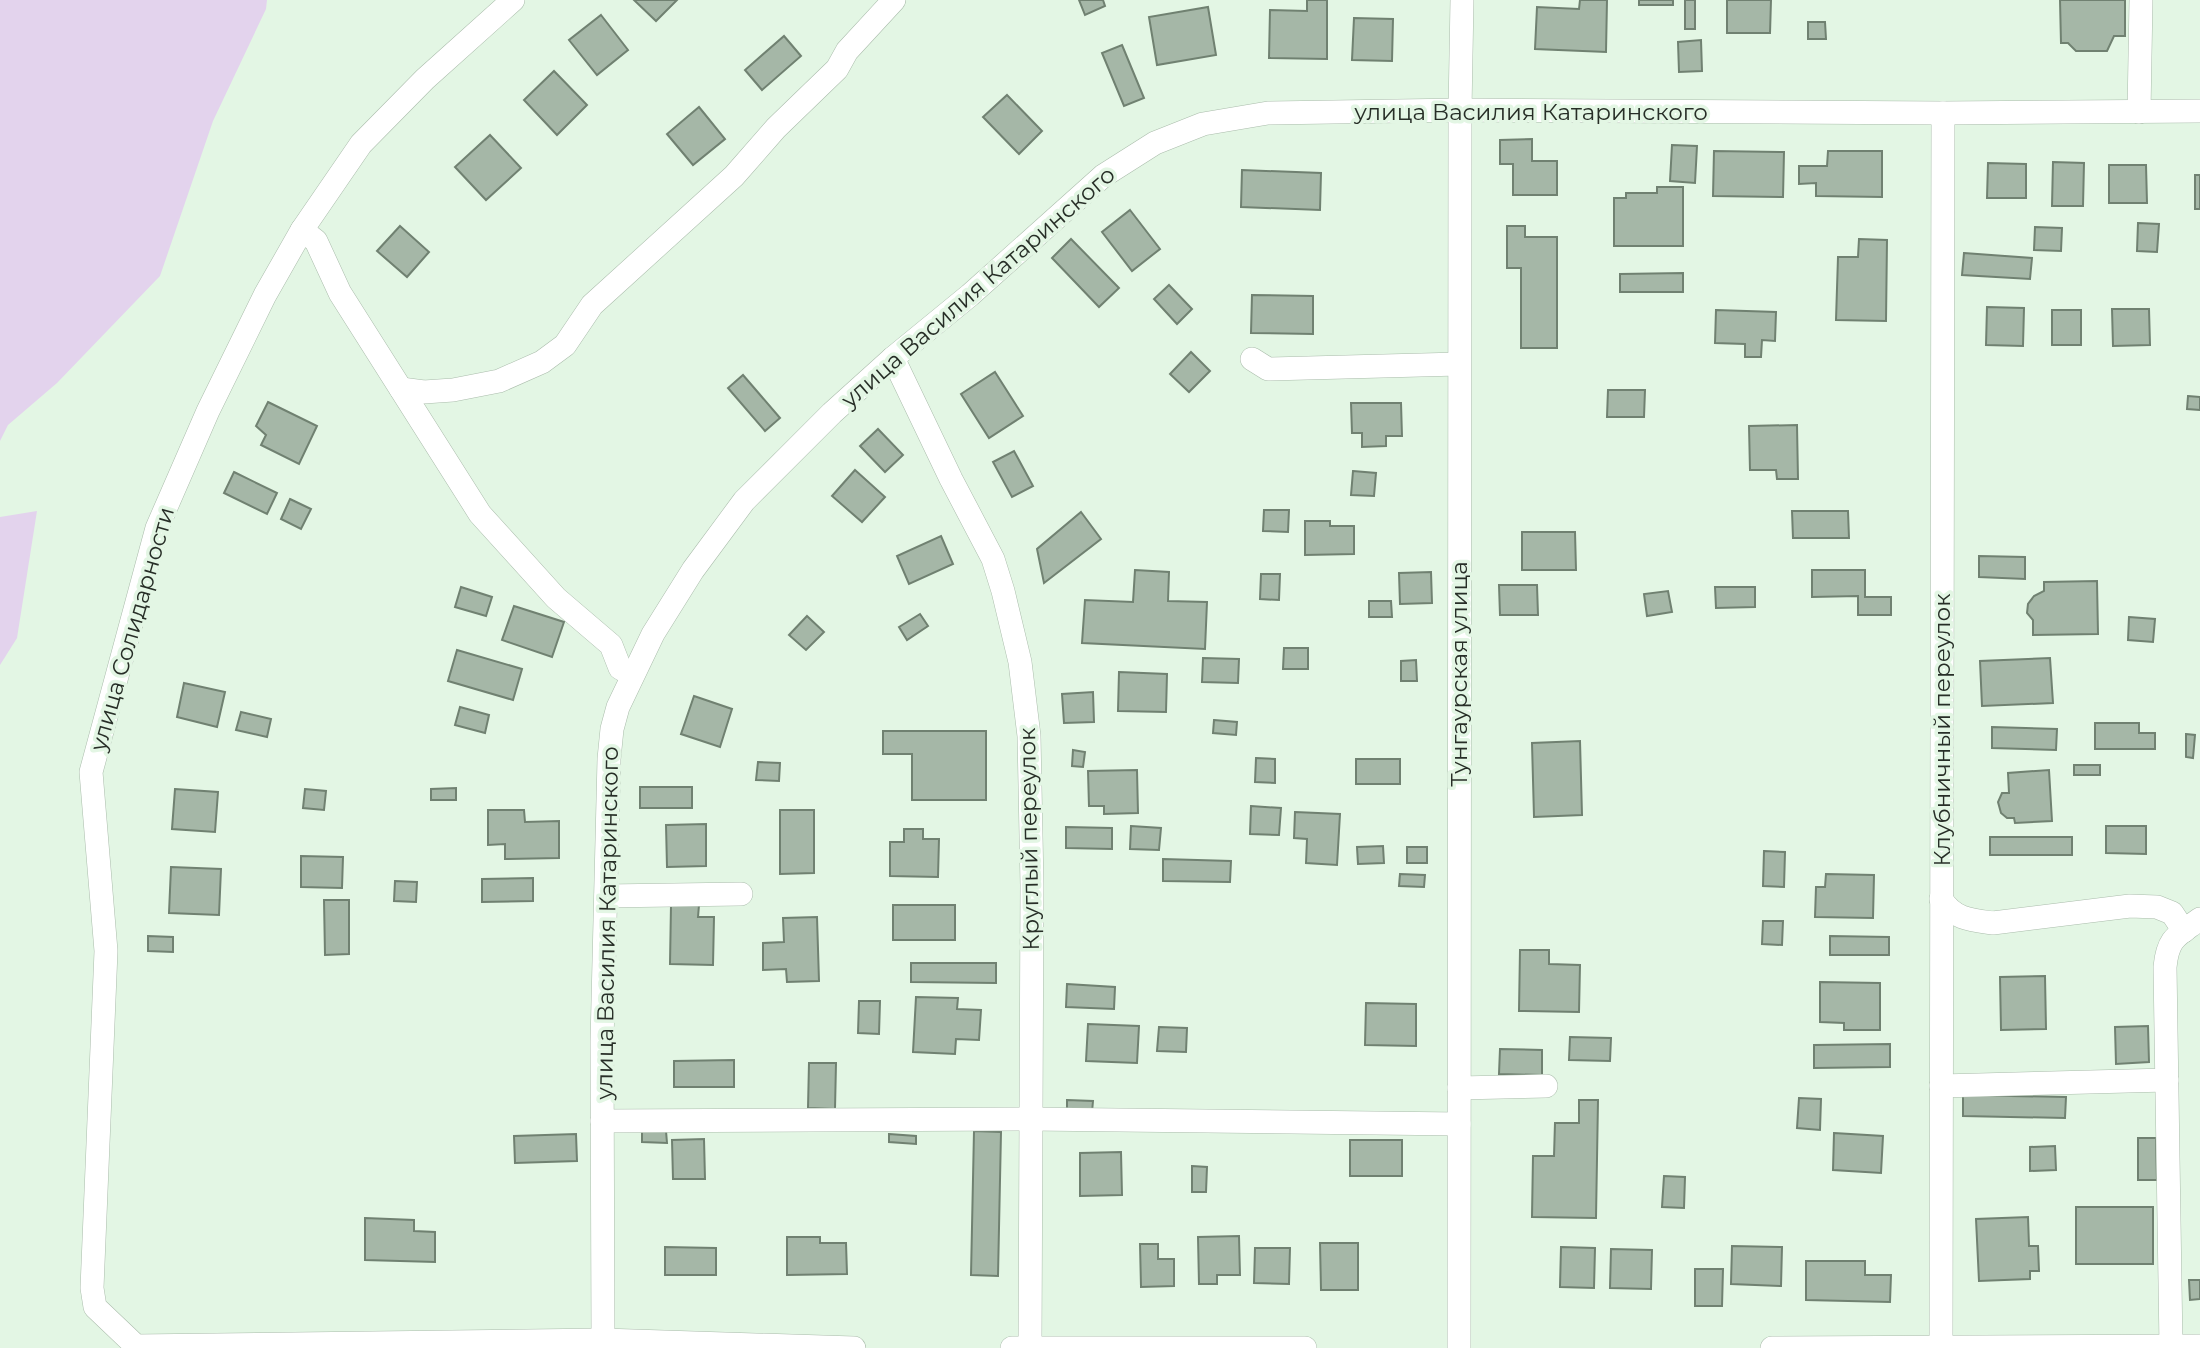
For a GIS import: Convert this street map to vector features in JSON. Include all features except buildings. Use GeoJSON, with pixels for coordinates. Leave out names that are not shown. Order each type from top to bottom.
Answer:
{"type":"FeatureCollection","features":[{"type":"Feature","properties":{"kind":"street","name":"улица Солидарности"},"geometry":{"type":"LineString","coordinates":[[513,0],[425,79],[361,144],[302,230],[265,295],[214,400],[158,528],[91,772],[106,951],[92,1287],[95,1307],[136,1346],[603,1340]]}},
{"type":"Feature","properties":{"kind":"street"},"geometry":{"type":"LineString","coordinates":[[401,389],[424,392],[453,390],[499,381],[542,362],[565,345],[592,305],[734,176],[776,128],[837,69],[847,51],[894,0]]}},
{"type":"Feature","properties":{"kind":"street","name":"Тунгаурская улица"},"geometry":{"type":"LineString","coordinates":[[1459,1348],[1462,0]]}},
{"type":"Feature","properties":{"kind":"street"},"geometry":{"type":"LineString","coordinates":[[2139,112],[2141,0]]}},
{"type":"Feature","properties":{"kind":"street","name":"улица Василия Катаринского"},"geometry":{"type":"LineString","coordinates":[[603,1340],[602,1042],[609,759],[612,729],[618,707],[653,634],[693,570],[744,501],[832,413],[1103,176],[1155,143],[1203,124],[1268,113],[1460,110],[1943,113],[2200,111]]}},
{"type":"Feature","properties":{"kind":"street","name":"Клубничный переулок"},"geometry":{"type":"LineString","coordinates":[[1941,1348],[1943,113]]}},
{"type":"Feature","properties":{"kind":"street"},"geometry":{"type":"LineString","coordinates":[[302,230],[316,241],[341,293],[480,514],[556,598],[611,645],[620,668],[632,675]]}},
{"type":"Feature","properties":{"kind":"street","name":"Круглый переулок"},"geometry":{"type":"LineString","coordinates":[[894,358],[951,479],[993,559],[1020,662],[1029,736],[1032,885],[1031,1119],[1021,1348]]}},
{"type":"Feature","properties":{"kind":"street"},"geometry":{"type":"LineString","coordinates":[[1252,359],[1268,369],[1460,364]]}},
{"type":"Feature","properties":{"kind":"street"},"geometry":{"type":"LineString","coordinates":[[606,896],[741,894]]}},
{"type":"Feature","properties":{"kind":"street"},"geometry":{"type":"LineString","coordinates":[[1941,899],[1950,912],[1973,921],[1993,923],[2130,906],[2157,906],[2192,925],[2166,948],[2165,967],[2171,1346]]}},
{"type":"Feature","properties":{"kind":"street"},"geometry":{"type":"LineString","coordinates":[[1941,1086],[2167,1080]]}},
{"type":"Feature","properties":{"kind":"street"},"geometry":{"type":"LineString","coordinates":[[1459,1088],[1546,1086]]}},
{"type":"Feature","properties":{"kind":"street"},"geometry":{"type":"LineString","coordinates":[[602,1121],[1031,1119],[1459,1124]]}},
{"type":"Feature","properties":{"kind":"street"},"geometry":{"type":"LineString","coordinates":[[603,1340],[854,1348]]}},
{"type":"Feature","properties":{"kind":"street"},"geometry":{"type":"LineString","coordinates":[[1772,1348],[2200,1346]]}},
{"type":"Feature","properties":{"kind":"street"},"geometry":{"type":"LineString","coordinates":[[1021,1348],[1305,1348]]}},
{"type":"Feature","properties":{"kind":"shaded area"},"geometry":{"type":"Polygon","coordinates":[[[0,0],[267,0],[266,9],[213,121],[160,276],[57,383],[8,425],[0,441],[0,0]]]}},
{"type":"Feature","properties":{"kind":"shaded area"},"geometry":{"type":"Polygon","coordinates":[[[37,511],[17,638],[0,665],[0,517],[37,511]]]}}]}
